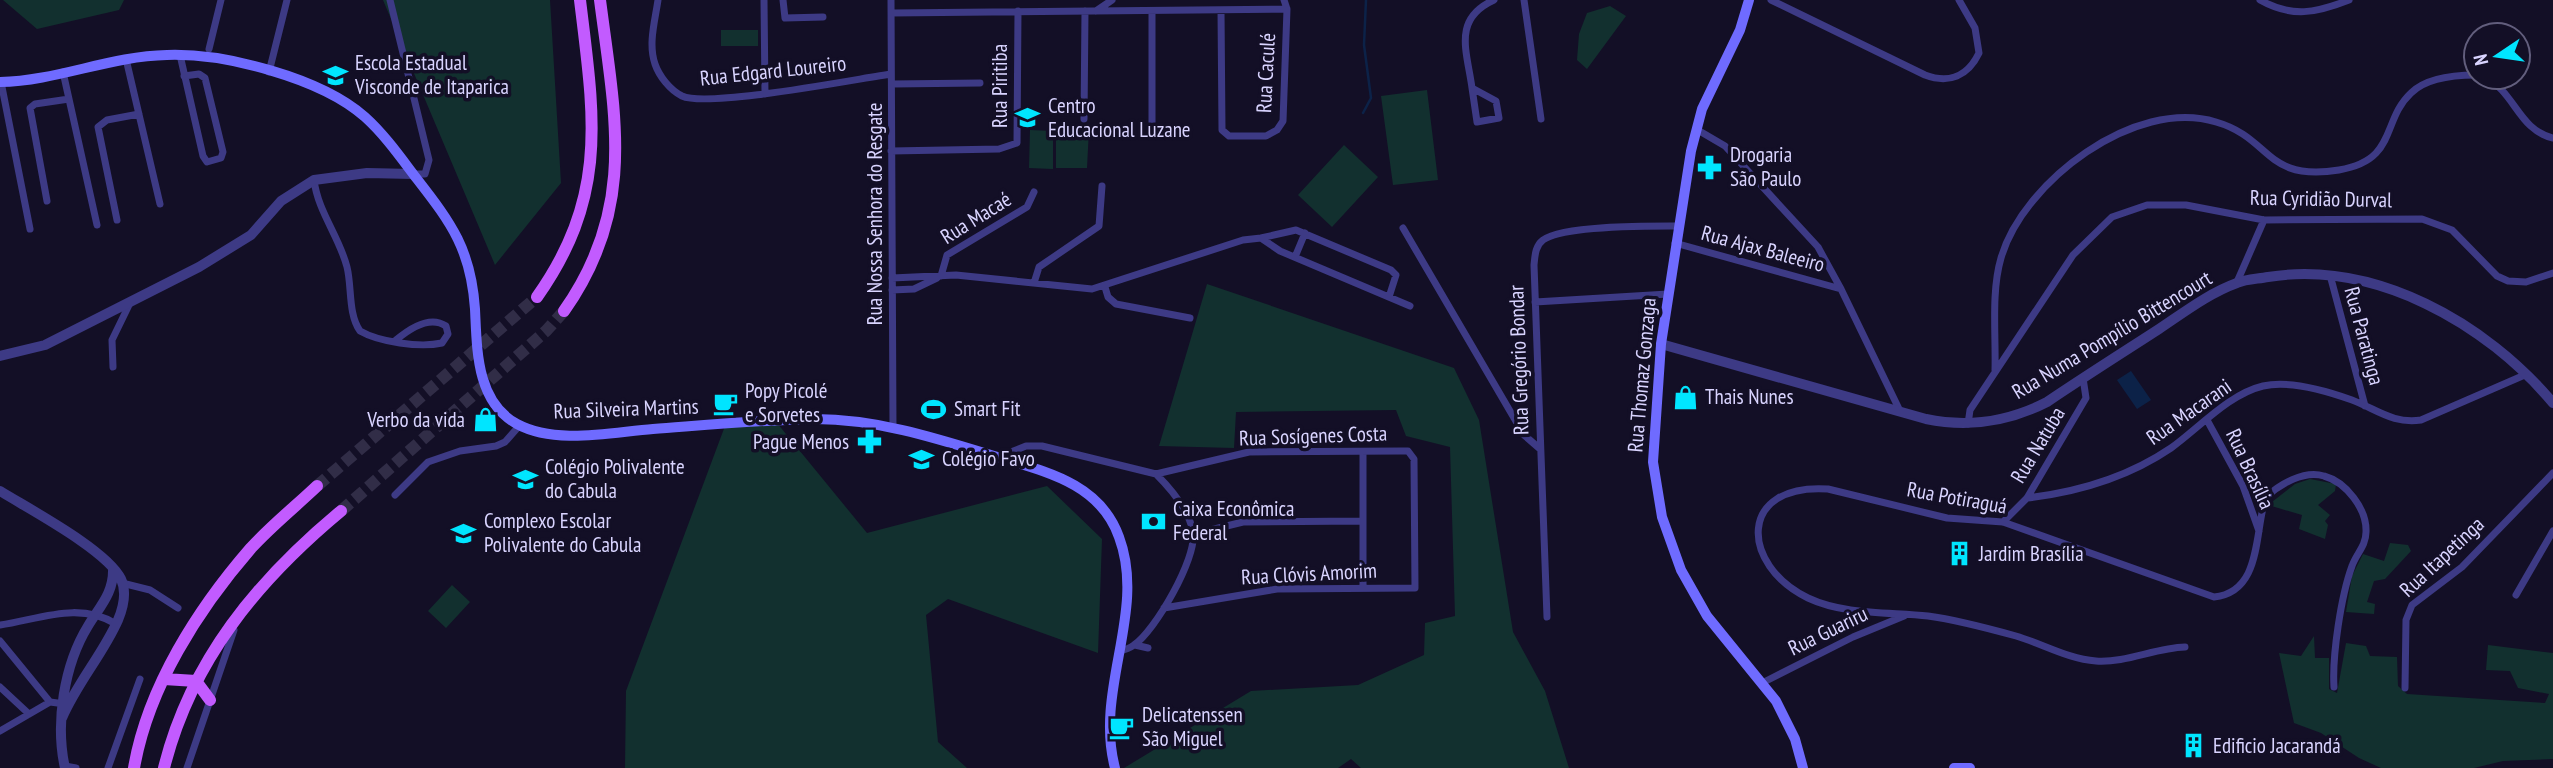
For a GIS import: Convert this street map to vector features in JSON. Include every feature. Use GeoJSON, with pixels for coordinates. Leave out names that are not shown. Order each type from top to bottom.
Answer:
{"type":"FeatureCollection","features":[{"type":"Feature","properties":{"kind":"main road"},"geometry":{"type":"LineString","coordinates":[[537,297],[570,244],[589,182],[594,131],[580,0]]}},
{"type":"Feature","properties":{"kind":"main road"},"geometry":{"type":"LineString","coordinates":[[564,310],[593,264],[604,236],[615,184],[615,129],[600,0]]}},
{"type":"Feature","properties":{"kind":"main road","name":"Rua Thomaz Gonzaga"},"geometry":{"type":"LineString","coordinates":[[1749,0],[1740,30],[1709,92],[1696,129],[1675,243],[1661,344],[1653,462],[1662,517],[1671,545],[1694,595],[1707,616],[1764,682],[1788,722],[1803,768]]}},
{"type":"Feature","properties":{"kind":"main road","name":"Rua Silveira Martins"},"geometry":{"type":"LineString","coordinates":[[1,82],[126,59],[180,55],[269,72],[344,102],[377,130],[444,213],[462,244],[473,283],[482,376],[496,406],[520,425],[535,431],[578,434],[815,419],[893,427],[998,457],[1066,480],[1085,490],[1110,517],[1126,562],[1125,611],[1107,726],[1115,768]]}},
{"type":"Feature","properties":{"kind":"main road"},"geometry":{"type":"LineString","coordinates":[[134,768],[155,700],[184,640],[216,592],[253,547],[317,486]]}},
{"type":"Feature","properties":{"kind":"main road"},"geometry":{"type":"LineString","coordinates":[[164,768],[196,681],[216,644],[295,550],[341,510]]}},
{"type":"Feature","properties":{"kind":"main road"},"geometry":{"type":"LineString","coordinates":[[164,679],[196,681]]}},
{"type":"Feature","properties":{"kind":"main road"},"geometry":{"type":"LineString","coordinates":[[196,681],[210,700]]}},
{"type":"Feature","properties":{"kind":"main road"},"geometry":{"type":"LineString","coordinates":[[1954,768],[1969,768]]}},
{"type":"Feature","properties":{"kind":"street"},"geometry":{"type":"LineString","coordinates":[[209,49],[220,0]]}},
{"type":"Feature","properties":{"kind":"street"},"geometry":{"type":"LineString","coordinates":[[269,72],[287,0]]}},
{"type":"Feature","properties":{"kind":"street"},"geometry":{"type":"LineString","coordinates":[[0,356],[45,345],[202,263],[251,235],[266,222],[281,201],[314,180],[367,173],[425,174],[429,160],[390,0]]}},
{"type":"Feature","properties":{"kind":"street","name":"Rua Edgard Loureiro"},"geometry":{"type":"LineString","coordinates":[[658,0],[651,48],[656,66],[669,86],[684,97],[765,93],[891,74]]}},
{"type":"Feature","properties":{"kind":"street"},"geometry":{"type":"LineString","coordinates":[[764,0],[765,93]]}},
{"type":"Feature","properties":{"kind":"street"},"geometry":{"type":"LineString","coordinates":[[783,0],[785,18],[822,17]]}},
{"type":"Feature","properties":{"kind":"street","name":"Rua Nossa Senhora do Resgate"},"geometry":{"type":"LineString","coordinates":[[891,0],[893,427]]}},
{"type":"Feature","properties":{"kind":"street"},"geometry":{"type":"LineString","coordinates":[[1096,11],[1112,0]]}},
{"type":"Feature","properties":{"kind":"street","name":"Rua Caculé"},"geometry":{"type":"LineString","coordinates":[[1221,10],[1219,116],[1222,131],[1229,136],[1266,136],[1277,130],[1283,121],[1287,9],[1284,0]]}},
{"type":"Feature","properties":{"kind":"street"},"geometry":{"type":"LineString","coordinates":[[1472,88],[1496,101],[1499,118],[1476,122],[1472,88],[1466,29],[1471,16],[1494,0]]}},
{"type":"Feature","properties":{"kind":"street"},"geometry":{"type":"LineString","coordinates":[[1524,0],[1541,119]]}},
{"type":"Feature","properties":{"kind":"street"},"geometry":{"type":"LineString","coordinates":[[1771,0],[1925,75],[1945,79],[1964,73],[1979,53],[1975,28],[1959,0]]}},
{"type":"Feature","properties":{"kind":"street"},"geometry":{"type":"LineString","coordinates":[[2260,0],[2286,12],[2301,14],[2349,0]]}},
{"type":"Feature","properties":{"kind":"street","name":"Rua Caculé"},"geometry":{"type":"LineString","coordinates":[[891,13],[1287,9]]}},
{"type":"Feature","properties":{"kind":"street","name":"Rua Piritiba"},"geometry":{"type":"LineString","coordinates":[[891,151],[999,149],[1014,145],[1018,137],[1018,11]]}},
{"type":"Feature","properties":{"kind":"street"},"geometry":{"type":"LineString","coordinates":[[1084,119],[1085,11]]}},
{"type":"Feature","properties":{"kind":"street"},"geometry":{"type":"LineString","coordinates":[[1152,12],[1152,126]]}},
{"type":"Feature","properties":{"kind":"street"},"geometry":{"type":"LineString","coordinates":[[180,55],[184,76],[204,158],[207,162],[221,158],[223,152],[205,78],[199,74],[184,76]]}},
{"type":"Feature","properties":{"kind":"street"},"geometry":{"type":"LineString","coordinates":[[126,59],[160,204]]}},
{"type":"Feature","properties":{"kind":"street"},"geometry":{"type":"LineString","coordinates":[[63,72],[97,225]]}},
{"type":"Feature","properties":{"kind":"street"},"geometry":{"type":"LineString","coordinates":[[1995,371],[1998,274],[2004,250],[2023,213],[2038,194],[2098,143],[2152,123],[2203,118],[2235,130],[2286,168],[2299,172],[2339,170],[2367,161],[2376,153],[2404,102],[2414,90],[2443,78],[2462,76]]}},
{"type":"Feature","properties":{"kind":"street"},"geometry":{"type":"LineString","coordinates":[[1,82],[3,111],[30,229]]}},
{"type":"Feature","properties":{"kind":"street"},"geometry":{"type":"LineString","coordinates":[[892,84],[980,83]]}},
{"type":"Feature","properties":{"kind":"street"},"geometry":{"type":"LineString","coordinates":[[2505,91],[2528,126],[2553,138]]}},
{"type":"Feature","properties":{"kind":"street"},"geometry":{"type":"LineString","coordinates":[[47,201],[30,107],[69,99]]}},
{"type":"Feature","properties":{"kind":"street"},"geometry":{"type":"LineString","coordinates":[[117,220],[98,127],[107,120],[139,114]]}},
{"type":"Feature","properties":{"kind":"street"},"geometry":{"type":"LineString","coordinates":[[1696,129],[1725,146],[1805,232],[1829,265],[1900,411]]}},
{"type":"Feature","properties":{"kind":"street"},"geometry":{"type":"LineString","coordinates":[[314,180],[316,194],[346,266],[356,326],[368,335],[411,345],[428,346],[445,342],[448,334],[446,326],[438,322],[414,326],[396,340]]}},
{"type":"Feature","properties":{"kind":"street"},"geometry":{"type":"LineString","coordinates":[[1034,284],[1039,267],[1099,226],[1102,186]]}},
{"type":"Feature","properties":{"kind":"street","name":"Rua Macaé"},"geometry":{"type":"LineString","coordinates":[[941,276],[947,255],[1027,208],[1032,202],[1034,192]]}},
{"type":"Feature","properties":{"kind":"street","name":"Rua Cyridião Durval"},"geometry":{"type":"LineString","coordinates":[[1968,424],[1970,410],[2073,255],[2112,217],[2137,207],[2166,203],[2264,220],[2422,219],[2452,230],[2497,276],[2508,281],[2526,282],[2553,273]]}},
{"type":"Feature","properties":{"kind":"street"},"geometry":{"type":"LineString","coordinates":[[2237,282],[2264,220]]}},
{"type":"Feature","properties":{"kind":"street","name":"Rua Gregório Bondar"},"geometry":{"type":"LineString","coordinates":[[1547,617],[1535,302],[1537,247],[1548,238],[1605,229],[1678,226]]}},
{"type":"Feature","properties":{"kind":"street"},"geometry":{"type":"LineString","coordinates":[[1402,228],[1524,435],[1539,447]]}},
{"type":"Feature","properties":{"kind":"street"},"geometry":{"type":"LineString","coordinates":[[892,278],[941,276],[1092,289],[1105,287],[1243,240],[1289,230],[1305,233],[1394,272],[1395,280],[1389,297]]}},
{"type":"Feature","properties":{"kind":"street"},"geometry":{"type":"LineString","coordinates":[[1295,257],[1305,233]]}},
{"type":"Feature","properties":{"kind":"street"},"geometry":{"type":"LineString","coordinates":[[1261,238],[1295,257],[1410,306]]}},
{"type":"Feature","properties":{"kind":"street","name":"Rua Ajax Baleeiro"},"geometry":{"type":"LineString","coordinates":[[1675,243],[1841,289]]}},
{"type":"Feature","properties":{"kind":"street","name":"Rua Numa Pompílio Bittencourt"},"geometry":{"type":"LineString","coordinates":[[1661,344],[1900,411],[1943,422],[1968,424],[2029,411],[2237,282],[2294,274],[2330,275],[2374,282],[2412,299],[2505,354],[2528,373],[2553,402]]}},
{"type":"Feature","properties":{"kind":"street","name":"Rua Paratinga"},"geometry":{"type":"LineString","coordinates":[[2330,275],[2365,406]]}},
{"type":"Feature","properties":{"kind":"street"},"geometry":{"type":"LineString","coordinates":[[892,290],[914,289],[941,276]]}},
{"type":"Feature","properties":{"kind":"street"},"geometry":{"type":"LineString","coordinates":[[1105,287],[1108,297],[1116,304],[1190,318]]}},
{"type":"Feature","properties":{"kind":"street"},"geometry":{"type":"LineString","coordinates":[[1535,302],[1668,294]]}},
{"type":"Feature","properties":{"kind":"street"},"geometry":{"type":"LineString","coordinates":[[113,367],[112,340],[132,299]]}},
{"type":"Feature","properties":{"kind":"street","name":"Rua Macarani"},"geometry":{"type":"LineString","coordinates":[[2027,498],[2089,488],[2148,462],[2238,396],[2263,386],[2289,385],[2365,406],[2391,420],[2405,422],[2421,420],[2528,373]]}},
{"type":"Feature","properties":{"kind":"street","name":"Rua Natuba"},"geometry":{"type":"LineString","coordinates":[[2003,522],[2027,498],[2086,398],[2083,378]]}},
{"type":"Feature","properties":{"kind":"street","name":"Rua Brasília"},"geometry":{"type":"LineString","coordinates":[[2207,420],[2243,485],[2260,535]]}},
{"type":"Feature","properties":{"kind":"street"},"geometry":{"type":"LineString","coordinates":[[395,495],[429,462],[460,451],[496,446],[505,442],[520,425]]}},
{"type":"Feature","properties":{"kind":"street"},"geometry":{"type":"LineString","coordinates":[[998,457],[1027,446],[1042,446],[1156,474],[1178,501],[1194,534],[1184,570],[1164,608],[1135,645],[1119,651]]}},
{"type":"Feature","properties":{"kind":"street"},"geometry":{"type":"LineString","coordinates":[[1363,452],[1363,589]]}},
{"type":"Feature","properties":{"kind":"street","name":"Rua Sosígenes Costa"},"geometry":{"type":"LineString","coordinates":[[1156,474],[1237,454],[1408,452],[1414,459],[1415,588]]}},
{"type":"Feature","properties":{"kind":"street","name":"Rua Itapetinga"},"geometry":{"type":"LineString","coordinates":[[2405,688],[2405,627],[2412,605],[2462,567],[2553,473]]}},
{"type":"Feature","properties":{"kind":"street","name":"Rua Potiraguá"},"geometry":{"type":"LineString","coordinates":[[2185,647],[2155,650],[2116,660],[2083,660],[2006,634],[1947,619],[1837,607],[1794,589],[1771,567],[1759,542],[1758,529],[1767,506],[1782,494],[1793,490],[1828,489],[1947,518],[2003,522],[2214,597],[2231,593],[2243,581],[2260,535],[2266,497],[2283,485],[2306,475],[2333,479],[2355,499],[2366,528],[2366,537],[2351,569],[2334,659],[2334,687]]}},
{"type":"Feature","properties":{"kind":"street"},"geometry":{"type":"LineString","coordinates":[[0,491],[94,551],[113,568],[122,583],[122,607],[116,624],[66,705]]}},
{"type":"Feature","properties":{"kind":"street"},"geometry":{"type":"LineString","coordinates":[[1194,534],[1242,522],[1362,521]]}},
{"type":"Feature","properties":{"kind":"street"},"geometry":{"type":"LineString","coordinates":[[2516,595],[2553,531]]}},
{"type":"Feature","properties":{"kind":"street"},"geometry":{"type":"LineString","coordinates":[[69,767],[62,718],[74,657],[96,613],[109,595],[113,568]]}},
{"type":"Feature","properties":{"kind":"street"},"geometry":{"type":"LineString","coordinates":[[122,583],[150,590],[178,608]]}},
{"type":"Feature","properties":{"kind":"street","name":"Rua Clóvis Amorim"},"geometry":{"type":"LineString","coordinates":[[1164,608],[1257,591],[1415,588]]}},
{"type":"Feature","properties":{"kind":"street"},"geometry":{"type":"LineString","coordinates":[[0,625],[68,612],[96,613],[116,624]]}},
{"type":"Feature","properties":{"kind":"street","name":"Rua Guariru"},"geometry":{"type":"LineString","coordinates":[[1764,682],[1853,637],[1908,615]]}},
{"type":"Feature","properties":{"kind":"street"},"geometry":{"type":"LineString","coordinates":[[187,768],[239,616]]}},
{"type":"Feature","properties":{"kind":"street"},"geometry":{"type":"LineString","coordinates":[[0,641],[50,702]]}},
{"type":"Feature","properties":{"kind":"street"},"geometry":{"type":"LineString","coordinates":[[1135,645],[1148,648]]}},
{"type":"Feature","properties":{"kind":"street"},"geometry":{"type":"LineString","coordinates":[[108,768],[140,680]]}},
{"type":"Feature","properties":{"kind":"street"},"geometry":{"type":"LineString","coordinates":[[0,687],[29,713]]}},
{"type":"Feature","properties":{"kind":"street"},"geometry":{"type":"LineString","coordinates":[[0,731],[50,702],[66,705]]}},
{"type":"Feature","properties":{"kind":"green space"},"geometry":{"type":"Polygon","coordinates":[[[3,0],[124,0],[119,10],[37,29],[3,0]]]}},
{"type":"Feature","properties":{"kind":"green space"},"geometry":{"type":"Polygon","coordinates":[[[383,0],[550,0],[561,183],[495,265],[383,0]]]}},
{"type":"Feature","properties":{"kind":"green space"},"geometry":{"type":"Polygon","coordinates":[[[1610,6],[1626,16],[1587,69],[1577,60],[1579,34],[1587,13],[1610,6]]]}},
{"type":"Feature","properties":{"kind":"green space"},"geometry":{"type":"Polygon","coordinates":[[[721,30],[758,30],[758,46],[721,46],[721,30]]]}},
{"type":"Feature","properties":{"kind":"green space"},"geometry":{"type":"Polygon","coordinates":[[[1427,90],[1438,180],[1393,185],[1381,96],[1427,90]]]}},
{"type":"Feature","properties":{"kind":"green space"},"geometry":{"type":"Polygon","coordinates":[[[1056,129],[1089,129],[1087,168],[1056,168],[1056,129]]]}},
{"type":"Feature","properties":{"kind":"green space"},"geometry":{"type":"Polygon","coordinates":[[[1030,130],[1053,131],[1053,169],[1029,168],[1030,130]]]}},
{"type":"Feature","properties":{"kind":"green space"},"geometry":{"type":"Polygon","coordinates":[[[1344,145],[1378,177],[1332,227],[1298,195],[1344,145]]]}},
{"type":"Feature","properties":{"kind":"green space"},"geometry":{"type":"Polygon","coordinates":[[[1207,284],[1454,368],[1479,420],[1513,632],[1545,691],[1569,768],[1361,768],[1351,759],[1338,768],[1124,768],[1251,691],[1358,685],[1424,655],[1425,623],[1455,616],[1450,447],[1406,436],[1396,410],[1236,412],[1234,448],[1159,446],[1207,284]]]}},
{"type":"Feature","properties":{"kind":"green space"},"geometry":{"type":"Polygon","coordinates":[[[777,423],[867,533],[1047,486],[1102,539],[1098,653],[948,599],[926,615],[938,742],[967,768],[625,768],[626,691],[725,426],[777,423]]]}},
{"type":"Feature","properties":{"kind":"green space"},"geometry":{"type":"Polygon","coordinates":[[[2310,479],[2336,484],[2335,491],[2318,505],[2330,515],[2325,521],[2328,525],[2325,539],[2299,529],[2302,515],[2268,505],[2295,484],[2310,479]]]}},
{"type":"Feature","properties":{"kind":"green space"},"geometry":{"type":"Polygon","coordinates":[[[2390,543],[2408,545],[2411,551],[2385,579],[2374,581],[2367,602],[2375,604],[2374,614],[2346,612],[2352,576],[2363,554],[2384,561],[2390,543]]]}},
{"type":"Feature","properties":{"kind":"green space"},"geometry":{"type":"Polygon","coordinates":[[[452,585],[470,602],[446,628],[428,611],[452,585]]]}},
{"type":"Feature","properties":{"kind":"green space"},"geometry":{"type":"Polygon","coordinates":[[[2314,636],[2315,658],[2329,658],[2329,689],[2337,693],[2346,643],[2366,646],[2370,656],[2397,657],[2398,686],[2407,694],[2545,703],[2549,694],[2518,688],[2510,671],[2486,670],[2488,645],[2553,653],[2553,759],[2503,761],[2474,768],[2381,768],[2359,758],[2321,733],[2294,723],[2279,653],[2301,656],[2314,636]]]}},
{"type":"Feature","properties":{"kind":"water"},"geometry":{"type":"Polygon","coordinates":[[[2131,371],[2151,400],[2137,409],[2117,380],[2131,371]]]}},
{"type":"Feature","properties":{"kind":"waterway"},"geometry":{"type":"LineString","coordinates":[[1363,113],[1371,98],[1364,45],[1366,0]]}},
{"type":"Feature","properties":{"kind":"tunnel"},"geometry":{"type":"LineString","coordinates":[[317,486],[537,297]]}},
{"type":"Feature","properties":{"kind":"tunnel"},"geometry":{"type":"LineString","coordinates":[[341,511],[546,331],[564,311]]}},
{"type":"Feature","properties":{"kind":"place","name":"Escola Estadual Visconde de Itaparica"},"geometry":{"type":"Point","coordinates":[335,75]}},
{"type":"Feature","properties":{"kind":"place","name":"Centro Educacional Luzane"},"geometry":{"type":"Point","coordinates":[1028,118]}},
{"type":"Feature","properties":{"kind":"place","name":"Drogaria São Paulo"},"geometry":{"type":"Point","coordinates":[1710,167]}},
{"type":"Feature","properties":{"kind":"place","name":"Thais Nunes"},"geometry":{"type":"Point","coordinates":[1685,397]}},
{"type":"Feature","properties":{"kind":"place","name":"Popy Picolé e Sorvetes"},"geometry":{"type":"Point","coordinates":[725,403]}},
{"type":"Feature","properties":{"kind":"place","name":"Smart Fit"},"geometry":{"type":"Point","coordinates":[934,409]}},
{"type":"Feature","properties":{"kind":"place","name":"Verbo da vida"},"geometry":{"type":"Point","coordinates":[485,420]}},
{"type":"Feature","properties":{"kind":"place","name":"Pague Menos"},"geometry":{"type":"Point","coordinates":[869,442]}},
{"type":"Feature","properties":{"kind":"place","name":"Colégio Favo"},"geometry":{"type":"Point","coordinates":[922,459]}},
{"type":"Feature","properties":{"kind":"place","name":"Colégio Polivalente do Cabula"},"geometry":{"type":"Point","coordinates":[525,479]}},
{"type":"Feature","properties":{"kind":"place","name":"Caixa Econômica Federal"},"geometry":{"type":"Point","coordinates":[1153,521]}},
{"type":"Feature","properties":{"kind":"place","name":"Complexo Escolar Polivalente do Cabula"},"geometry":{"type":"Point","coordinates":[464,533]}},
{"type":"Feature","properties":{"kind":"place","name":"Jardim Brasília"},"geometry":{"type":"Point","coordinates":[1959,554]}},
{"type":"Feature","properties":{"kind":"place","name":"Delicatenssen São Miguel"},"geometry":{"type":"Point","coordinates":[1122,727]}},
{"type":"Feature","properties":{"kind":"place","name":"Edificio Jacarandá"},"geometry":{"type":"Point","coordinates":[2193,746]}}]}
